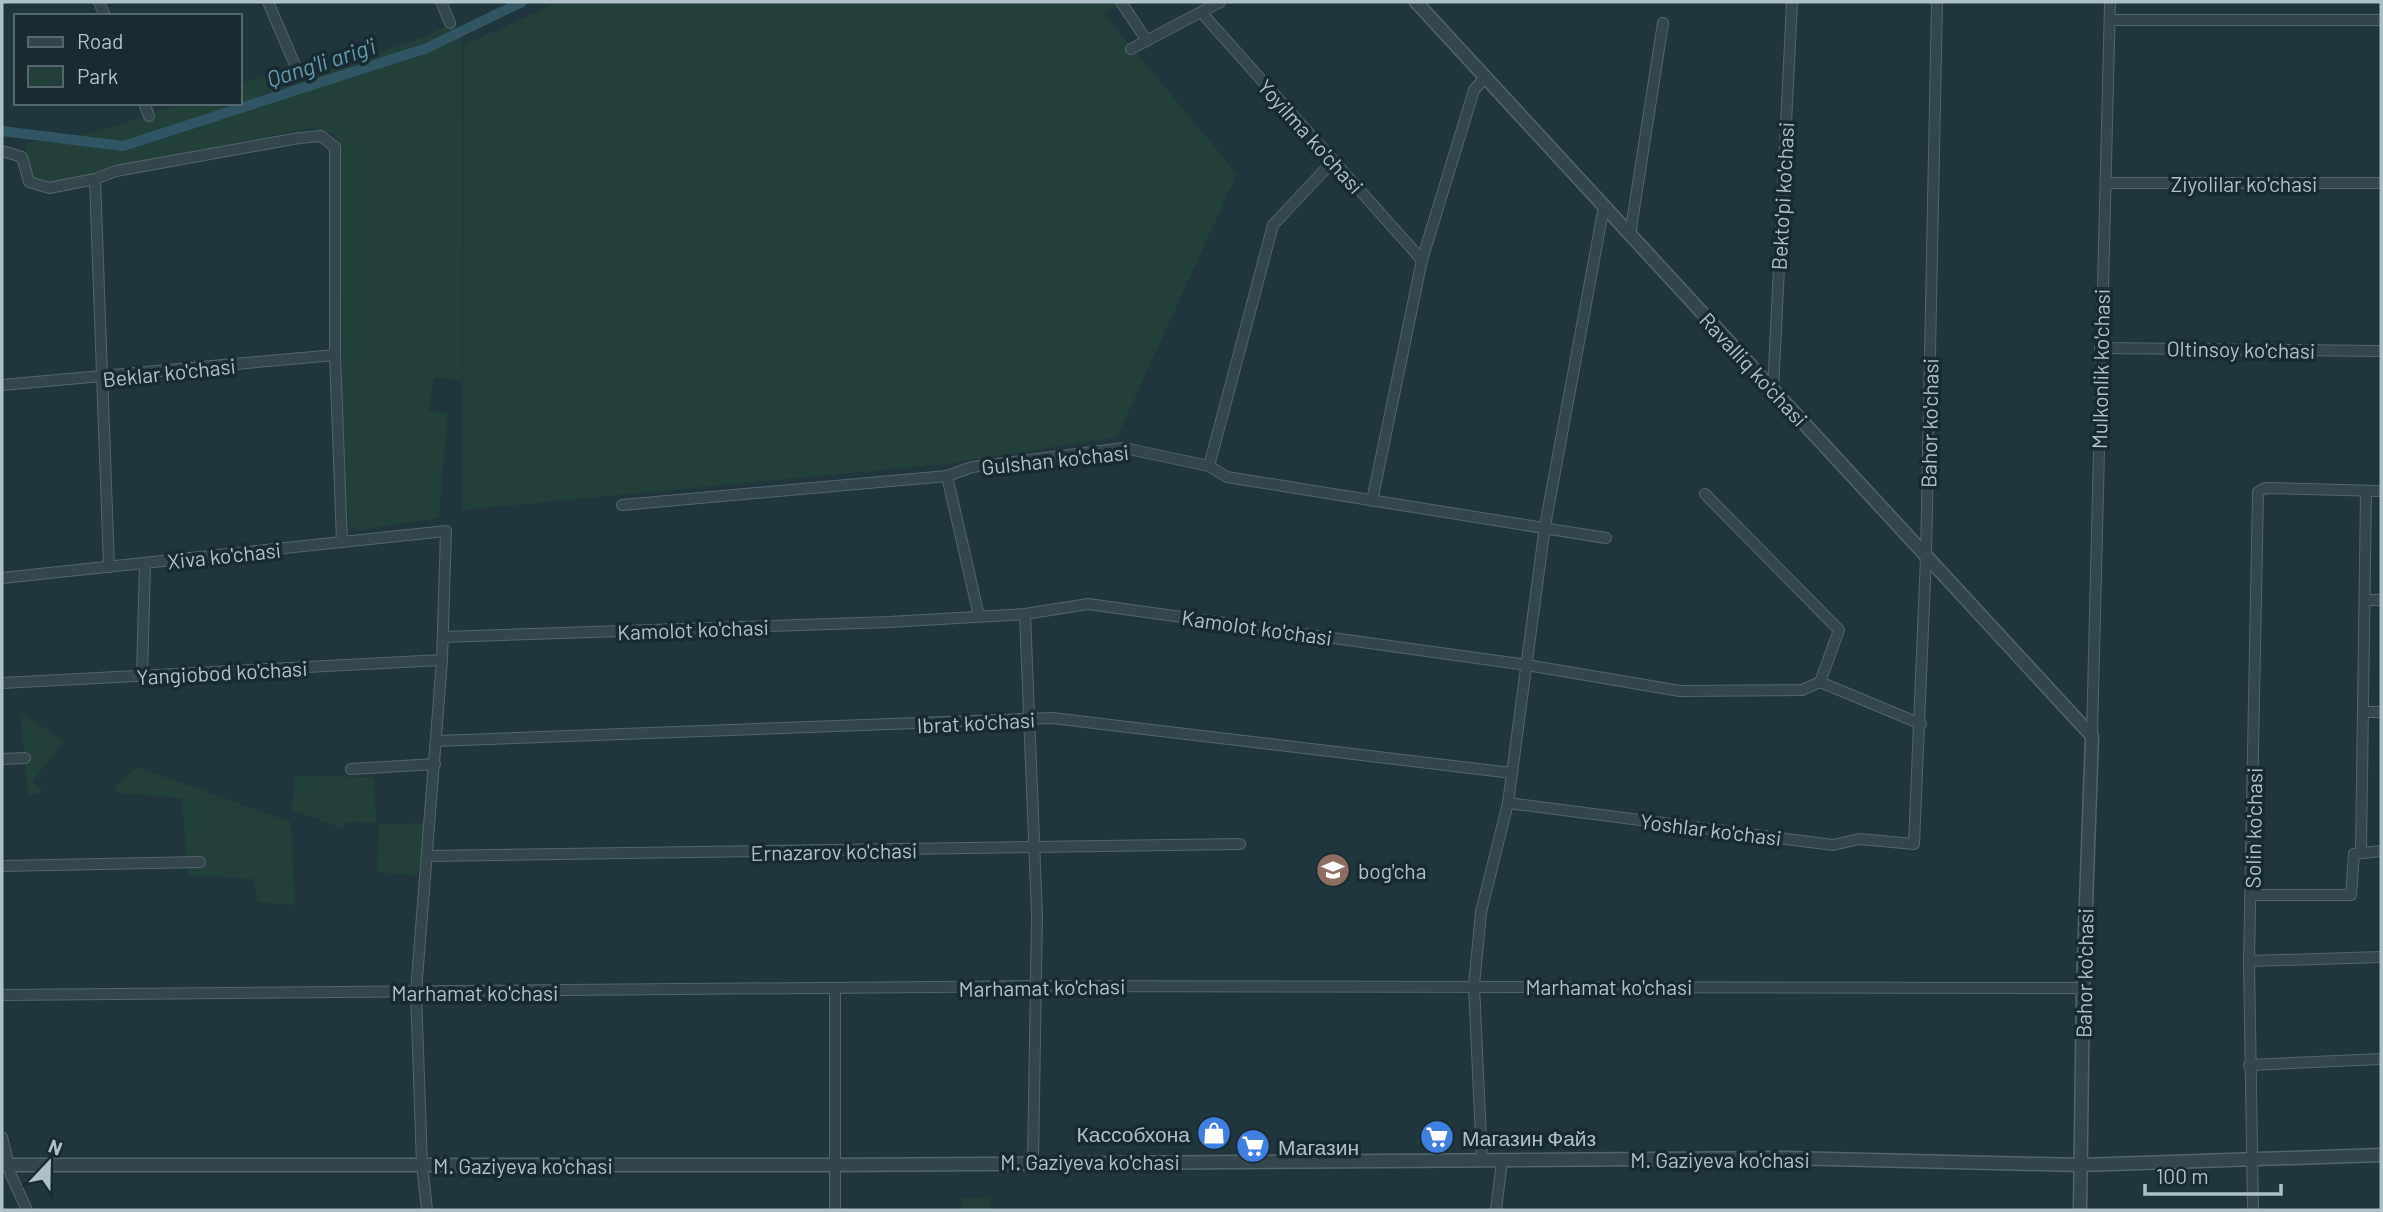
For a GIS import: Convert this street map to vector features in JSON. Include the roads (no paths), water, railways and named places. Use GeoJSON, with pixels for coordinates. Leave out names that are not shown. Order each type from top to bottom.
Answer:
{"type":"FeatureCollection","features":[{"type":"Feature","properties":{"kind":"street"},"geometry":{"type":"LineString","coordinates":[[268,2],[295,65]]}},
{"type":"Feature","properties":{"kind":"street"},"geometry":{"type":"LineString","coordinates":[[441,2],[450,23]]}},
{"type":"Feature","properties":{"kind":"street"},"geometry":{"type":"LineString","coordinates":[[1121,2],[1147,41]]}},
{"type":"Feature","properties":{"kind":"street"},"geometry":{"type":"LineString","coordinates":[[1131,49],[1220,2]]}},
{"type":"Feature","properties":{"kind":"street","name":"Ravalliq ko'chasi"},"geometry":{"type":"LineString","coordinates":[[1416,2],[2092,736]]}},
{"type":"Feature","properties":{"kind":"street","name":"Bekto'pi ko'chasi"},"geometry":{"type":"LineString","coordinates":[[1773,390],[1792,2]]}},
{"type":"Feature","properties":{"kind":"street","name":"Bahor ko'chasi"},"geometry":{"type":"LineString","coordinates":[[1914,844],[1926,557],[1937,2]]}},
{"type":"Feature","properties":{"kind":"street","name":"Mulkonlik ko'chasi"},"geometry":{"type":"LineString","coordinates":[[2092,736],[2110,2]]}},
{"type":"Feature","properties":{"kind":"street","name":"Yoyilma ko'chasi"},"geometry":{"type":"LineString","coordinates":[[1201,12],[1422,260]]}},
{"type":"Feature","properties":{"kind":"street"},"geometry":{"type":"LineString","coordinates":[[2110,20],[2381,20]]}},
{"type":"Feature","properties":{"kind":"street"},"geometry":{"type":"LineString","coordinates":[[1630,234],[1663,23]]}},
{"type":"Feature","properties":{"kind":"street"},"geometry":{"type":"LineString","coordinates":[[1372,501],[1422,260],[1474,90],[1486,76]]}},
{"type":"Feature","properties":{"kind":"street"},"geometry":{"type":"LineString","coordinates":[[145,105],[149,116]]}},
{"type":"Feature","properties":{"kind":"street"},"geometry":{"type":"LineString","coordinates":[[2,151],[22,157],[29,182],[49,188],[95,179],[116,171],[321,136],[335,147],[335,355],[342,542]]}},
{"type":"Feature","properties":{"kind":"street"},"geometry":{"type":"LineString","coordinates":[[1209,466],[1273,225],[1332,162]]}},
{"type":"Feature","properties":{"kind":"street"},"geometry":{"type":"LineString","coordinates":[[95,179],[109,567]]}},
{"type":"Feature","properties":{"kind":"street","name":"Ziyolilar ko'chasi"},"geometry":{"type":"LineString","coordinates":[[2106,183],[2381,183]]}},
{"type":"Feature","properties":{"kind":"street"},"geometry":{"type":"LineString","coordinates":[[1482,1161],[1474,985],[1481,912],[1508,803],[1545,526],[1604,206]]}},
{"type":"Feature","properties":{"kind":"street","name":"Oltinsoy ko'chasi"},"geometry":{"type":"LineString","coordinates":[[2100,348],[2381,351]]}},
{"type":"Feature","properties":{"kind":"street","name":"Beklar ko'chasi"},"geometry":{"type":"LineString","coordinates":[[2,386],[335,355]]}},
{"type":"Feature","properties":{"kind":"street","name":"Gulshan ko'chasi"},"geometry":{"type":"LineString","coordinates":[[622,505],[947,476],[972,467],[1124,447],[1209,466],[1227,477],[1545,526],[1606,538]]}},
{"type":"Feature","properties":{"kind":"street"},"geometry":{"type":"LineString","coordinates":[[947,476],[979,616]]}},
{"type":"Feature","properties":{"kind":"street","name":"Solin ko'chasi"},"geometry":{"type":"LineString","coordinates":[[2253,1210],[2249,961],[2258,495],[2264,488],[2367,491]]}},
{"type":"Feature","properties":{"kind":"street"},"geometry":{"type":"LineString","coordinates":[[2361,851],[2367,491],[2381,491]]}},
{"type":"Feature","properties":{"kind":"street"},"geometry":{"type":"LineString","coordinates":[[1705,494],[1839,630],[1820,682],[1921,724]]}},
{"type":"Feature","properties":{"kind":"street","name":"Xiva ko'chasi"},"geometry":{"type":"LineString","coordinates":[[2,578],[446,531],[443,637]]}},
{"type":"Feature","properties":{"kind":"street"},"geometry":{"type":"LineString","coordinates":[[142,676],[145,563]]}},
{"type":"Feature","properties":{"kind":"street"},"geometry":{"type":"LineString","coordinates":[[2366,600],[2381,600]]}},
{"type":"Feature","properties":{"kind":"street","name":"Kamolot ko'chasi"},"geometry":{"type":"LineString","coordinates":[[443,637],[888,622],[1025,614],[1088,604],[1527,665],[1680,691],[1802,691],[1820,682]]}},
{"type":"Feature","properties":{"kind":"street"},"geometry":{"type":"LineString","coordinates":[[1025,614],[1037,915],[1033,1161]]}},
{"type":"Feature","properties":{"kind":"street"},"geometry":{"type":"LineString","coordinates":[[427,1210],[422,1165],[416,992],[443,637]]}},
{"type":"Feature","properties":{"kind":"street","name":"Yangiobod ko'chasi"},"geometry":{"type":"LineString","coordinates":[[2,683],[442,660]]}},
{"type":"Feature","properties":{"kind":"street"},"geometry":{"type":"LineString","coordinates":[[2364,712],[2381,712]]}},
{"type":"Feature","properties":{"kind":"street","name":"Ibrat ko'chasi"},"geometry":{"type":"LineString","coordinates":[[436,741],[1028,721],[1052,718],[1512,774]]}},
{"type":"Feature","properties":{"kind":"street","name":"Bahor ko'chasi"},"geometry":{"type":"LineString","coordinates":[[2080,1210],[2083,988],[2092,736]]}},
{"type":"Feature","properties":{"kind":"street"},"geometry":{"type":"LineString","coordinates":[[2,759],[24,758]]}},
{"type":"Feature","properties":{"kind":"street"},"geometry":{"type":"LineString","coordinates":[[351,769],[435,764]]}},
{"type":"Feature","properties":{"kind":"street","name":"Yoshlar ko'chasi"},"geometry":{"type":"LineString","coordinates":[[1508,803],[1833,845],[1859,839],[1914,844]]}},
{"type":"Feature","properties":{"kind":"street","name":"Ernazarov ko'chasi"},"geometry":{"type":"LineString","coordinates":[[428,856],[1240,844]]}},
{"type":"Feature","properties":{"kind":"street"},"geometry":{"type":"LineString","coordinates":[[2252,895],[2351,895],[2354,887],[2352,858],[2361,851],[2381,851]]}},
{"type":"Feature","properties":{"kind":"street"},"geometry":{"type":"LineString","coordinates":[[2,866],[200,862]]}},
{"type":"Feature","properties":{"kind":"street"},"geometry":{"type":"LineString","coordinates":[[2249,961],[2381,957]]}},
{"type":"Feature","properties":{"kind":"street","name":"Marhamat ko'chasi"},"geometry":{"type":"LineString","coordinates":[[2,995],[835,990],[1035,986],[2083,988]]}},
{"type":"Feature","properties":{"kind":"street"},"geometry":{"type":"LineString","coordinates":[[835,990],[835,1210]]}},
{"type":"Feature","properties":{"kind":"street"},"geometry":{"type":"LineString","coordinates":[[2249,1065],[2381,1059]]}},
{"type":"Feature","properties":{"kind":"street"},"geometry":{"type":"LineString","coordinates":[[2,1137],[5,1165],[27,1210]]}},
{"type":"Feature","properties":{"kind":"street","name":"M. Gaziyeva ko'chasi"},"geometry":{"type":"LineString","coordinates":[[5,1165],[833,1165],[1033,1161],[1787,1158],[2081,1165],[2381,1155]]}},
{"type":"Feature","properties":{"kind":"street"},"geometry":{"type":"LineString","coordinates":[[1496,1210],[1502,1161]]}},
{"type":"Feature","properties":{"kind":"waterway","name":"Qang'li arig'i"},"geometry":{"type":"LineString","coordinates":[[2,131],[123,146],[427,48],[522,2]]}},
{"type":"Feature","properties":{"kind":"place","name":"bog'cha"},"geometry":{"type":"Point","coordinates":[1333,870]}},
{"type":"Feature","properties":{"kind":"place","name":"Кассобхона"},"geometry":{"type":"Point","coordinates":[1214,1133]}},
{"type":"Feature","properties":{"kind":"place","name":"Магазин Файз"},"geometry":{"type":"Point","coordinates":[1437,1137]}},
{"type":"Feature","properties":{"kind":"place","name":"Магазин"},"geometry":{"type":"Point","coordinates":[1253,1146]}}]}
